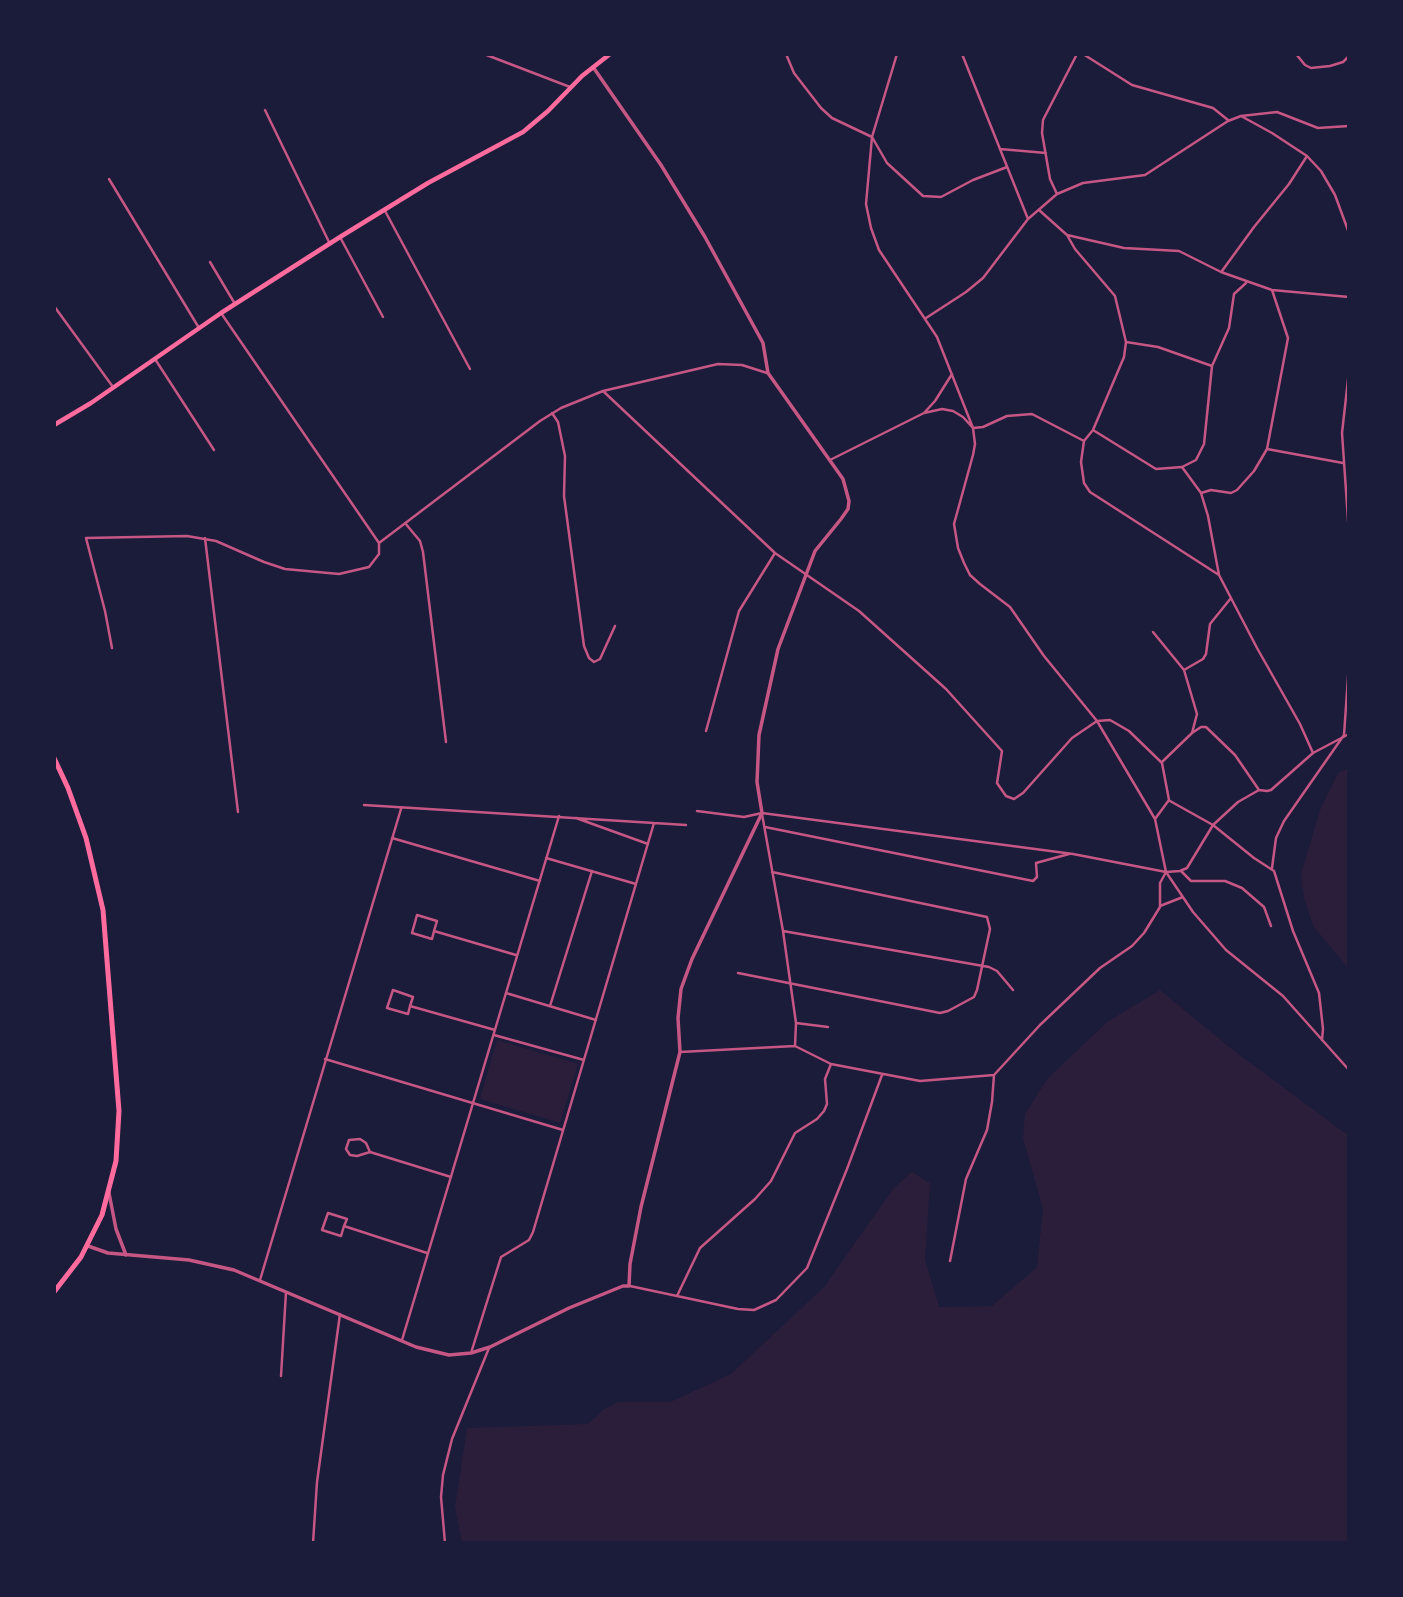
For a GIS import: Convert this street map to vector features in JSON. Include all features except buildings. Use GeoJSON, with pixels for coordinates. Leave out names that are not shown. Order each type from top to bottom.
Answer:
{"type":"FeatureCollection","features":[{"type":"Feature","properties":{"kind":"highway"},"geometry":{"type":"LineString","coordinates":[[54,758],[86,838],[99,889],[106,931],[119,1111],[118,1147],[109,1191],[88,1246],[54,1292]]}},
{"type":"Feature","properties":{"kind":"main road"},"geometry":{"type":"LineString","coordinates":[[54,425],[235,304],[384,209],[516,136],[536,122],[593,66],[610,54]]}},
{"type":"Feature","properties":{"kind":"street"},"geometry":{"type":"LineString","coordinates":[[484,54],[571,87]]}},
{"type":"Feature","properties":{"kind":"street"},"geometry":{"type":"LineString","coordinates":[[786,54],[794,73],[821,108],[832,118],[872,137],[887,163],[923,196],[941,197],[973,180],[1007,167]]}},
{"type":"Feature","properties":{"kind":"street"},"geometry":{"type":"LineString","coordinates":[[897,54],[872,137],[866,204],[879,250],[937,337],[972,428],[975,444],[973,455],[954,524],[964,564],[979,584],[1010,607],[1044,656],[1097,721],[1155,818],[1166,872],[1215,940],[1271,985],[1349,1070]]}},
{"type":"Feature","properties":{"kind":"street"},"geometry":{"type":"LineString","coordinates":[[962,54],[1028,219]]}},
{"type":"Feature","properties":{"kind":"street"},"geometry":{"type":"LineString","coordinates":[[1057,194],[1050,179],[1042,133],[1043,120],[1077,54]]}},
{"type":"Feature","properties":{"kind":"street"},"geometry":{"type":"LineString","coordinates":[[1083,54],[1132,85],[1213,107],[1228,121]]}},
{"type":"Feature","properties":{"kind":"street"},"geometry":{"type":"LineString","coordinates":[[1296,54],[1311,68],[1343,62],[1349,56]]}},
{"type":"Feature","properties":{"kind":"street"},"geometry":{"type":"LineString","coordinates":[[593,66],[666,173],[705,237],[763,343],[768,373],[843,479],[848,493],[848,509],[821,541],[805,574],[779,649],[759,735],[757,782],[783,931],[796,1023],[796,1046]]}},
{"type":"Feature","properties":{"kind":"street"},"geometry":{"type":"LineString","coordinates":[[265,110],[330,243]]}},
{"type":"Feature","properties":{"kind":"street"},"geometry":{"type":"LineString","coordinates":[[926,318],[967,292],[983,278],[1028,219],[1057,194],[1083,183],[1145,175],[1228,121],[1241,116],[1277,112],[1318,128],[1349,126]]}},
{"type":"Feature","properties":{"kind":"street"},"geometry":{"type":"LineString","coordinates":[[1241,116],[1307,156],[1321,171],[1335,195],[1349,233]]}},
{"type":"Feature","properties":{"kind":"street"},"geometry":{"type":"LineString","coordinates":[[1000,149],[1046,153]]}},
{"type":"Feature","properties":{"kind":"street"},"geometry":{"type":"LineString","coordinates":[[1222,272],[1307,156]]}},
{"type":"Feature","properties":{"kind":"street"},"geometry":{"type":"LineString","coordinates":[[109,179],[199,328]]}},
{"type":"Feature","properties":{"kind":"street"},"geometry":{"type":"LineString","coordinates":[[384,209],[470,369]]}},
{"type":"Feature","properties":{"kind":"street"},"geometry":{"type":"LineString","coordinates":[[1039,210],[1067,235],[1075,249],[1115,296],[1126,342],[1124,357],[1093,430],[1084,441],[1081,462],[1084,483],[1090,492],[1219,575]]}},
{"type":"Feature","properties":{"kind":"street"},"geometry":{"type":"LineString","coordinates":[[1067,235],[1124,248],[1180,251],[1222,272],[1272,290],[1349,297]]}},
{"type":"Feature","properties":{"kind":"street"},"geometry":{"type":"LineString","coordinates":[[340,237],[383,317]]}},
{"type":"Feature","properties":{"kind":"street"},"geometry":{"type":"LineString","coordinates":[[210,262],[235,304]]}},
{"type":"Feature","properties":{"kind":"street"},"geometry":{"type":"LineString","coordinates":[[1093,430],[1156,470],[1182,467],[1196,460],[1204,444],[1212,366],[1229,328],[1234,294],[1247,282]]}},
{"type":"Feature","properties":{"kind":"street"},"geometry":{"type":"LineString","coordinates":[[1201,493],[1211,490],[1231,493],[1237,490],[1254,471],[1267,449],[1288,338],[1272,290]]}},
{"type":"Feature","properties":{"kind":"street"},"geometry":{"type":"LineString","coordinates":[[54,306],[113,387]]}},
{"type":"Feature","properties":{"kind":"street"},"geometry":{"type":"LineString","coordinates":[[112,648],[86,538],[205,538],[285,569],[339,574],[369,567],[379,554],[379,543],[222,313]]}},
{"type":"Feature","properties":{"kind":"street"},"geometry":{"type":"LineString","coordinates":[[1126,342],[1158,347],[1212,366]]}},
{"type":"Feature","properties":{"kind":"street"},"geometry":{"type":"LineString","coordinates":[[155,359],[214,450]]}},
{"type":"Feature","properties":{"kind":"street"},"geometry":{"type":"LineString","coordinates":[[379,543],[551,414],[603,391],[718,364],[741,365],[768,373]]}},
{"type":"Feature","properties":{"kind":"street"},"geometry":{"type":"LineString","coordinates":[[1349,371],[1342,433],[1349,534]]}},
{"type":"Feature","properties":{"kind":"street"},"geometry":{"type":"LineString","coordinates":[[924,413],[935,401],[951,374]]}},
{"type":"Feature","properties":{"kind":"street"},"geometry":{"type":"LineString","coordinates":[[603,391],[775,553],[859,611],[946,689],[1002,751],[997,783],[1006,796],[1014,799],[1023,793],[1072,738],[1097,721],[1110,720],[1129,731],[1161,763],[1169,800],[1213,825],[1254,858],[1272,868]]}},
{"type":"Feature","properties":{"kind":"street"},"geometry":{"type":"LineString","coordinates":[[830,460],[924,413],[942,409],[953,411],[963,417],[972,428]]}},
{"type":"Feature","properties":{"kind":"street"},"geometry":{"type":"LineString","coordinates":[[551,414],[558,422],[565,456],[564,496],[584,646],[589,658],[594,662],[600,659],[615,626]]}},
{"type":"Feature","properties":{"kind":"street"},"geometry":{"type":"LineString","coordinates":[[972,428],[984,428],[1007,416],[1031,414],[1084,441]]}},
{"type":"Feature","properties":{"kind":"street"},"geometry":{"type":"LineString","coordinates":[[1267,449],[1343,463]]}},
{"type":"Feature","properties":{"kind":"street"},"geometry":{"type":"LineString","coordinates":[[1182,467],[1201,493],[1209,516],[1219,575],[1313,753]]}},
{"type":"Feature","properties":{"kind":"street"},"geometry":{"type":"LineString","coordinates":[[405,523],[420,541],[423,552],[446,742]]}},
{"type":"Feature","properties":{"kind":"street"},"geometry":{"type":"LineString","coordinates":[[205,538],[238,812]]}},
{"type":"Feature","properties":{"kind":"street"},"geometry":{"type":"LineString","coordinates":[[706,731],[739,611],[775,553]]}},
{"type":"Feature","properties":{"kind":"street"},"geometry":{"type":"LineString","coordinates":[[1184,670],[1203,659],[1210,624],[1231,597]]}},
{"type":"Feature","properties":{"kind":"street"},"geometry":{"type":"LineString","coordinates":[[1153,632],[1184,670],[1197,713],[1192,733]]}},
{"type":"Feature","properties":{"kind":"street"},"geometry":{"type":"LineString","coordinates":[[1322,1040],[1319,993],[1293,932],[1272,868],[1276,838],[1284,821],[1346,735],[1349,663]]}},
{"type":"Feature","properties":{"kind":"street"},"geometry":{"type":"LineString","coordinates":[[1161,763],[1192,733],[1201,727],[1209,729],[1236,755],[1259,790]]}},
{"type":"Feature","properties":{"kind":"street"},"geometry":{"type":"LineString","coordinates":[[697,811],[744,817],[762,813],[1073,854],[1166,872],[1180,871],[1187,868],[1213,825],[1238,802],[1259,790],[1271,790],[1313,753],[1346,735]]}},
{"type":"Feature","properties":{"kind":"street"},"geometry":{"type":"LineString","coordinates":[[1155,818],[1169,800]]}},
{"type":"Feature","properties":{"kind":"street"},"geometry":{"type":"LineString","coordinates":[[364,805],[686,825]]}},
{"type":"Feature","properties":{"kind":"street"},"geometry":{"type":"LineString","coordinates":[[260,1280],[401,809]]}},
{"type":"Feature","properties":{"kind":"street"},"geometry":{"type":"LineString","coordinates":[[629,1286],[630,1264],[641,1207],[680,1052],[678,1018],[681,989],[692,959],[762,813]]}},
{"type":"Feature","properties":{"kind":"street"},"geometry":{"type":"LineString","coordinates":[[402,1341],[559,817]]}},
{"type":"Feature","properties":{"kind":"street"},"geometry":{"type":"LineString","coordinates":[[574,817],[648,844]]}},
{"type":"Feature","properties":{"kind":"street"},"geometry":{"type":"LineString","coordinates":[[471,1353],[501,1257],[531,1238],[654,823]]}},
{"type":"Feature","properties":{"kind":"street"},"geometry":{"type":"LineString","coordinates":[[765,827],[1033,881],[1037,877],[1036,863],[1073,854]]}},
{"type":"Feature","properties":{"kind":"street"},"geometry":{"type":"LineString","coordinates":[[392,838],[540,881]]}},
{"type":"Feature","properties":{"kind":"street"},"geometry":{"type":"LineString","coordinates":[[547,858],[636,884]]}},
{"type":"Feature","properties":{"kind":"street"},"geometry":{"type":"LineString","coordinates":[[550,1006],[592,871]]}},
{"type":"Feature","properties":{"kind":"street"},"geometry":{"type":"LineString","coordinates":[[1180,871],[1191,881],[1225,881],[1250,893],[1264,907],[1271,926]]}},
{"type":"Feature","properties":{"kind":"street"},"geometry":{"type":"LineString","coordinates":[[738,973],[940,1013],[974,998],[990,929],[987,917],[772,872]]}},
{"type":"Feature","properties":{"kind":"street"},"geometry":{"type":"LineString","coordinates":[[950,1261],[966,1179],[987,1130],[994,1075],[1040,1025],[1100,968],[1132,946],[1144,933],[1160,906],[1160,883],[1166,872]]}},
{"type":"Feature","properties":{"kind":"street"},"geometry":{"type":"LineString","coordinates":[[1160,906],[1183,897]]}},
{"type":"Feature","properties":{"kind":"street"},"geometry":{"type":"LineString","coordinates":[[417,915],[437,921],[434,931],[432,939],[411,933],[417,915]]}},
{"type":"Feature","properties":{"kind":"street"},"geometry":{"type":"LineString","coordinates":[[434,931],[517,955]]}},
{"type":"Feature","properties":{"kind":"street"},"geometry":{"type":"LineString","coordinates":[[783,931],[983,966],[998,971],[1013,990]]}},
{"type":"Feature","properties":{"kind":"street"},"geometry":{"type":"LineString","coordinates":[[393,990],[414,997],[410,1006],[408,1014],[387,1008],[393,990]]}},
{"type":"Feature","properties":{"kind":"street"},"geometry":{"type":"LineString","coordinates":[[506,993],[596,1020]]}},
{"type":"Feature","properties":{"kind":"street"},"geometry":{"type":"LineString","coordinates":[[410,1006],[584,1060]]}},
{"type":"Feature","properties":{"kind":"street"},"geometry":{"type":"LineString","coordinates":[[796,1023],[828,1027]]}},
{"type":"Feature","properties":{"kind":"street"},"geometry":{"type":"LineString","coordinates":[[680,1052],[796,1046],[831,1064],[920,1081],[994,1075]]}},
{"type":"Feature","properties":{"kind":"street"},"geometry":{"type":"LineString","coordinates":[[325,1059],[563,1130]]}},
{"type":"Feature","properties":{"kind":"street"},"geometry":{"type":"LineString","coordinates":[[677,1296],[700,1248],[755,1199],[771,1181],[795,1133],[817,1119],[824,1111],[827,1104],[825,1079],[831,1064]]}},
{"type":"Feature","properties":{"kind":"street"},"geometry":{"type":"LineString","coordinates":[[88,1246],[108,1253],[203,1262],[260,1280],[402,1341],[440,1354],[471,1353],[490,1347],[569,1308],[623,1286],[754,1310],[776,1300],[801,1276],[809,1263],[882,1074]]}},
{"type":"Feature","properties":{"kind":"street"},"geometry":{"type":"LineString","coordinates":[[370,1152],[366,1143],[354,1138],[349,1140],[345,1149],[350,1155],[370,1152],[451,1177]]}},
{"type":"Feature","properties":{"kind":"street"},"geometry":{"type":"LineString","coordinates":[[109,1191],[116,1230],[126,1255]]}},
{"type":"Feature","properties":{"kind":"street"},"geometry":{"type":"LineString","coordinates":[[328,1213],[346,1219],[344,1226],[341,1236],[322,1230],[328,1213]]}},
{"type":"Feature","properties":{"kind":"street"},"geometry":{"type":"LineString","coordinates":[[344,1226],[428,1253]]}},
{"type":"Feature","properties":{"kind":"street"},"geometry":{"type":"LineString","coordinates":[[281,1376],[286,1291]]}},
{"type":"Feature","properties":{"kind":"street"},"geometry":{"type":"LineString","coordinates":[[313,1543],[318,1469],[340,1314]]}},
{"type":"Feature","properties":{"kind":"street"},"geometry":{"type":"LineString","coordinates":[[445,1543],[441,1497],[443,1475],[452,1439],[490,1347]]}},
{"type":"Feature","properties":{"kind":"shaded area"},"geometry":{"type":"Polygon","coordinates":[[[1349,768],[1349,969],[1313,926],[1304,897],[1301,874],[1320,810],[1338,773],[1349,768]]]}},
{"type":"Feature","properties":{"kind":"shaded area"},"geometry":{"type":"Polygon","coordinates":[[[1160,990],[1233,1050],[1349,1136],[1349,1543],[462,1543],[455,1507],[467,1428],[588,1424],[604,1409],[618,1402],[670,1402],[731,1374],[824,1287],[893,1189],[912,1172],[930,1183],[925,1259],[939,1307],[992,1306],[1037,1267],[1043,1209],[1023,1138],[1025,1114],[1048,1078],[1107,1022],[1160,990]]]}},
{"type":"Feature","properties":{"kind":"shaded area"},"geometry":{"type":"Polygon","coordinates":[[[497,1040],[578,1064],[560,1123],[480,1099],[497,1040]]]}}]}
